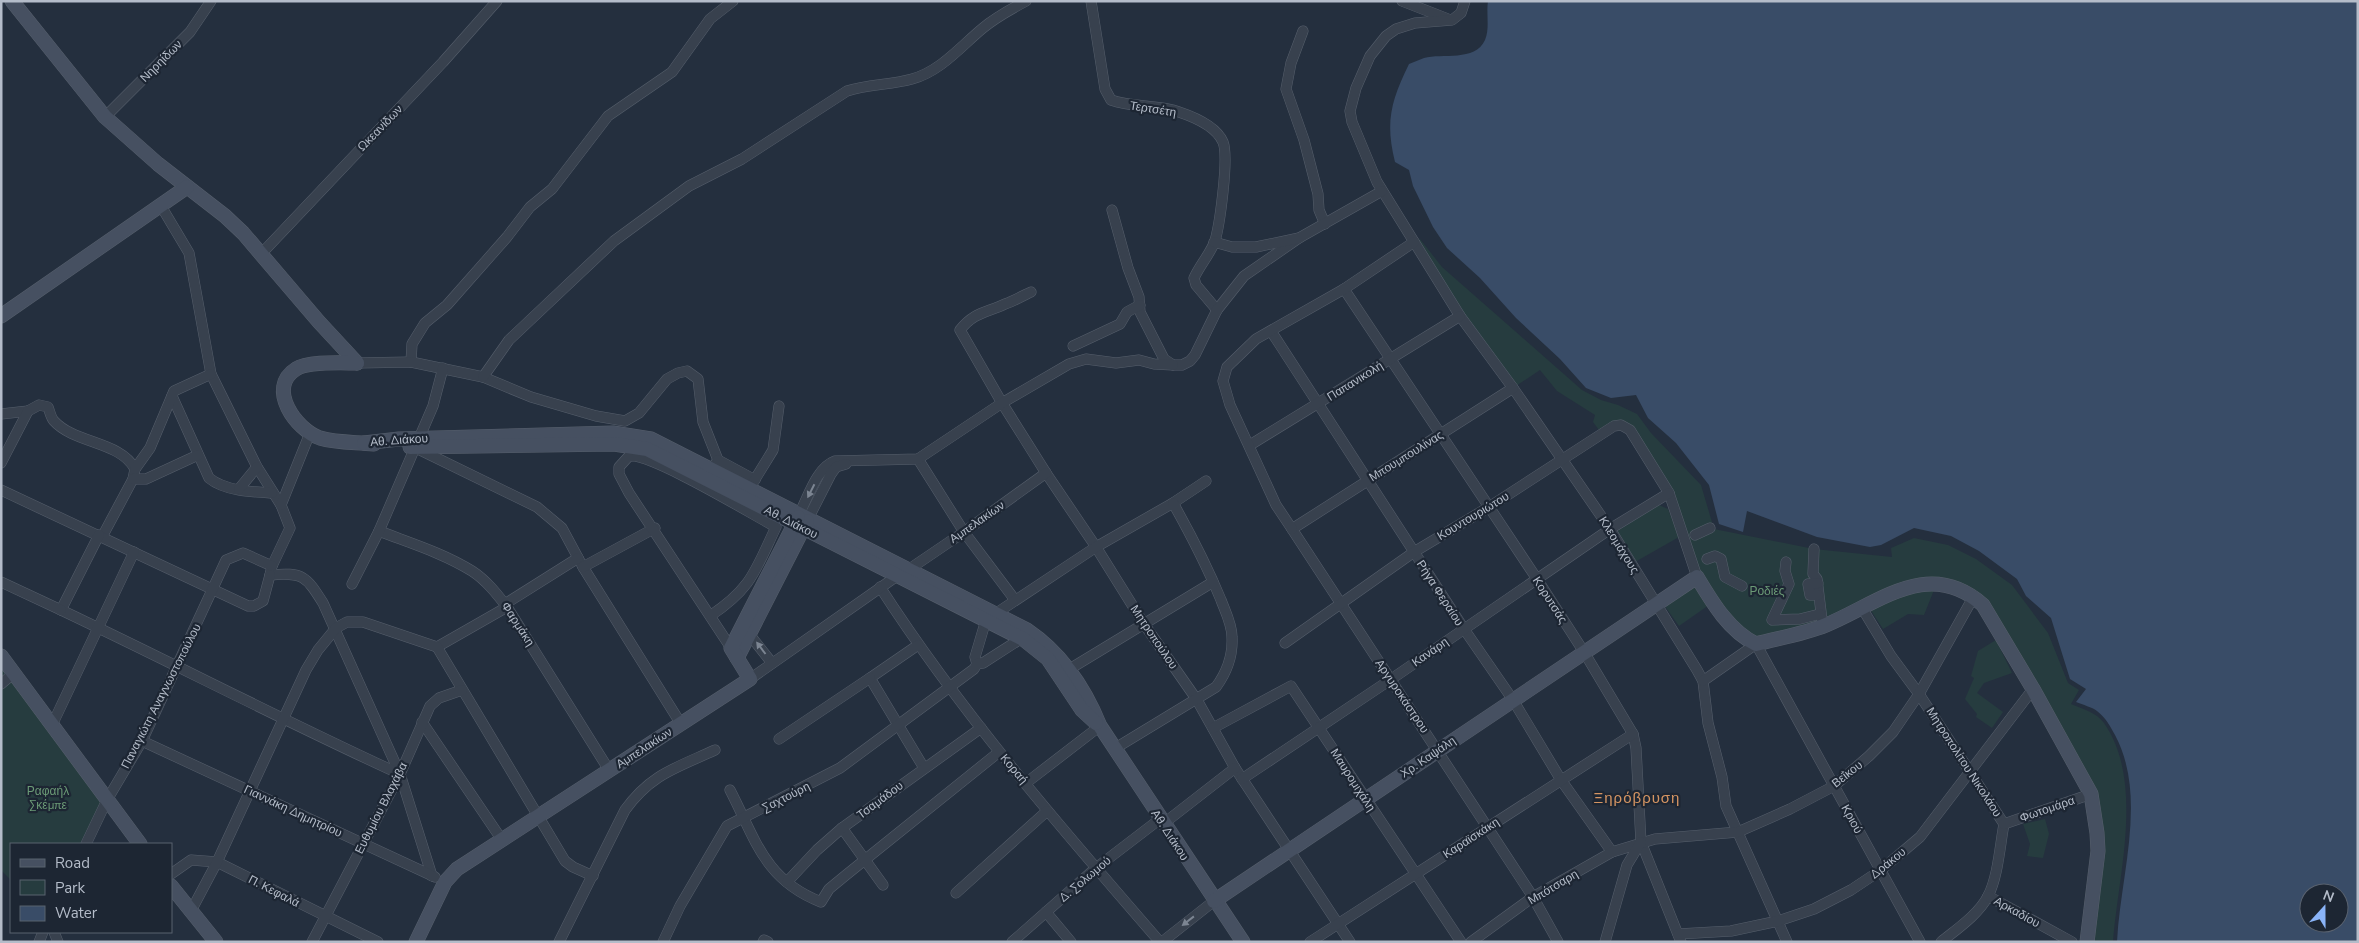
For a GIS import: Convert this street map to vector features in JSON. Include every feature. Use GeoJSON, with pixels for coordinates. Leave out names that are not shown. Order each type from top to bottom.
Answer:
{"type":"FeatureCollection","features":[{"type":"Feature","properties":{"kind":"street"},"geometry":{"type":"LineString","coordinates":[[12,1],[105,117],[144,153],[225,216],[262,253],[319,322],[357,362]]}},
{"type":"Feature","properties":{"kind":"street","name":"Νηρηίδων"},"geometry":{"type":"LineString","coordinates":[[105,117],[190,32],[211,1]]}},
{"type":"Feature","properties":{"kind":"street","name":"Ωκεανίδων"},"geometry":{"type":"LineString","coordinates":[[262,253],[443,62],[497,1]]}},
{"type":"Feature","properties":{"kind":"street"},"geometry":{"type":"LineString","coordinates":[[411,362],[412,344],[425,323],[447,305],[507,238],[530,207],[557,183],[608,116],[616,108],[672,72],[710,19],[733,1]]}},
{"type":"Feature","properties":{"kind":"street"},"geometry":{"type":"LineString","coordinates":[[483,376],[509,340],[574,277],[614,241],[674,197],[708,176],[742,159],[847,91],[867,85],[912,79],[935,68],[962,48],[982,28],[1008,10],[1026,1]]}},
{"type":"Feature","properties":{"kind":"street","name":"Τερτσέτη"},"geometry":{"type":"LineString","coordinates":[[1091,1],[1105,89],[1111,100],[1125,105],[1178,111],[1215,131],[1223,142],[1225,157],[1222,193],[1214,242],[1194,278],[1196,285],[1217,310]]}},
{"type":"Feature","properties":{"kind":"street"},"geometry":{"type":"LineString","coordinates":[[1402,1],[1452,20],[1462,13],[1465,1]]}},
{"type":"Feature","properties":{"kind":"street","name":"Κλεομάχους"},"geometry":{"type":"LineString","coordinates":[[1452,20],[1415,23],[1396,29],[1386,36],[1378,45],[1356,88],[1350,111],[1354,129],[1380,186],[1460,316],[1513,388],[1610,529],[1703,681],[1708,723],[1722,777],[1726,806],[1787,942]]}},
{"type":"Feature","properties":{"kind":"street"},"geometry":{"type":"LineString","coordinates":[[1304,30],[1291,63],[1286,90],[1304,140],[1318,194],[1319,210],[1324,224]]}},
{"type":"Feature","properties":{"kind":"street"},"geometry":{"type":"LineString","coordinates":[[734,653],[801,521],[836,467],[856,461],[918,459],[1002,404],[1069,364],[1086,359],[1116,363],[1140,360],[1154,364],[1173,365],[1182,365],[1190,361],[1195,355],[1217,310],[1244,276],[1298,238],[1324,224],[1380,186]]}},
{"type":"Feature","properties":{"kind":"street"},"geometry":{"type":"LineString","coordinates":[[1,316],[187,187]]}},
{"type":"Feature","properties":{"kind":"street"},"geometry":{"type":"LineString","coordinates":[[1,490],[248,606],[254,606],[263,602],[271,571],[290,528],[281,505],[258,467],[211,374],[189,252],[161,206]]}},
{"type":"Feature","properties":{"kind":"street"},"geometry":{"type":"LineString","coordinates":[[1112,210],[1140,305],[1140,312],[1164,359],[1173,365]]}},
{"type":"Feature","properties":{"kind":"street"},"geometry":{"type":"LineString","coordinates":[[1214,242],[1232,247],[1256,247],[1298,238]]}},
{"type":"Feature","properties":{"kind":"street","name":"Αργυροκάστρου"},"geometry":{"type":"LineString","coordinates":[[1414,242],[1344,289],[1256,340],[1227,367],[1223,381],[1230,405],[1276,505],[1295,526],[1390,680],[1438,751],[1486,828],[1534,897],[1558,942]]}},
{"type":"Feature","properties":{"kind":"street","name":"Κορυτσάς"},"geometry":{"type":"LineString","coordinates":[[1344,289],[1392,358],[1440,434],[1537,579],[1584,652],[1633,734],[1636,748],[1641,842],[1679,938]]}},
{"type":"Feature","properties":{"kind":"street","name":"Μητροπούλου"},"geometry":{"type":"LineString","coordinates":[[1031,292],[1004,305],[978,313],[968,320],[960,330],[1002,404],[1144,624],[1197,700],[1235,768],[1291,850],[1350,942]]}},
{"type":"Feature","properties":{"kind":"street"},"geometry":{"type":"LineString","coordinates":[[1073,346],[1120,324],[1127,312],[1140,305]]}},
{"type":"Feature","properties":{"kind":"street","name":"Παπανικολή"},"geometry":{"type":"LineString","coordinates":[[1250,445],[1460,316]]}},
{"type":"Feature","properties":{"kind":"street","name":"Ρήγα Φεραίου"},"geometry":{"type":"LineString","coordinates":[[1271,331],[1414,552],[1513,700],[1561,780],[1612,852]]}},
{"type":"Feature","properties":{"kind":"street"},"geometry":{"type":"LineString","coordinates":[[281,505],[310,433],[297,421],[286,405],[284,393],[288,377],[296,369],[304,366],[357,362],[411,362],[483,376],[531,397],[596,416],[624,421],[639,413],[667,379],[678,372],[687,371],[698,379],[703,422],[715,465]]}},
{"type":"Feature","properties":{"kind":"street"},"geometry":{"type":"LineString","coordinates":[[352,584],[379,531],[433,406],[443,368]]}},
{"type":"Feature","properties":{"kind":"street"},"geometry":{"type":"LineString","coordinates":[[61,610],[134,474],[150,448],[174,391],[211,374]]}},
{"type":"Feature","properties":{"kind":"street","name":"Μπουμπουλίνας"},"geometry":{"type":"LineString","coordinates":[[1295,526],[1513,388]]}},
{"type":"Feature","properties":{"kind":"street"},"geometry":{"type":"LineString","coordinates":[[172,396],[209,478],[215,484],[272,493]]}},
{"type":"Feature","properties":{"kind":"street"},"geometry":{"type":"LineString","coordinates":[[1,414],[28,412],[39,405],[48,407],[54,421],[66,430],[125,457],[134,474],[146,479],[198,455]]}},
{"type":"Feature","properties":{"kind":"street"},"geometry":{"type":"LineString","coordinates":[[752,484],[773,450],[779,406]]}},
{"type":"Feature","properties":{"kind":"street"},"geometry":{"type":"LineString","coordinates":[[1,463],[28,412]]}},
{"type":"Feature","properties":{"kind":"street","name":"Κουντουριώτου"},"geometry":{"type":"LineString","coordinates":[[1285,643],[1414,552],[1489,507],[1614,426],[1621,425],[1630,430],[1669,493]]}},
{"type":"Feature","properties":{"kind":"street","name":"Αθ. Διάκου"},"geometry":{"type":"LineString","coordinates":[[310,433],[330,440],[364,443],[614,444],[637,446],[659,454],[801,521],[990,616],[1027,630],[1056,652],[1091,704],[1100,726],[1114,749],[1243,942]]}},
{"type":"Feature","properties":{"kind":"street","name":"Αθ. Διάκου"},"geometry":{"type":"LineString","coordinates":[[416,443],[627,434],[651,439],[715,465],[752,484],[801,521]]}},
{"type":"Feature","properties":{"kind":"street"},"geometry":{"type":"LineString","coordinates":[[416,443],[537,507],[562,528],[580,562],[681,724]]}},
{"type":"Feature","properties":{"kind":"street"},"geometry":{"type":"LineString","coordinates":[[710,616],[733,600],[751,580],[776,527],[662,466],[639,456],[628,456],[620,463],[619,474],[750,679]]}},
{"type":"Feature","properties":{"kind":"street"},"geometry":{"type":"LineString","coordinates":[[918,459],[964,532],[1015,600]]}},
{"type":"Feature","properties":{"kind":"street"},"geometry":{"type":"LineString","coordinates":[[239,489],[258,467]]}},
{"type":"Feature","properties":{"kind":"street","name":"Αμπελακίων"},"geometry":{"type":"LineString","coordinates":[[416,942],[444,882],[457,869],[750,679],[825,628],[880,587],[964,532],[1046,472]]}},
{"type":"Feature","properties":{"kind":"street"},"geometry":{"type":"LineString","coordinates":[[977,664],[975,657],[990,616],[1096,547],[1173,503],[1206,481]]}},
{"type":"Feature","properties":{"kind":"street"},"geometry":{"type":"LineString","coordinates":[[1669,493],[1725,618],[1746,639],[1756,644]]}},
{"type":"Feature","properties":{"kind":"street","name":"Κανάρη"},"geometry":{"type":"LineString","coordinates":[[1242,779],[1610,529],[1669,493]]}},
{"type":"Feature","properties":{"kind":"street"},"geometry":{"type":"LineString","coordinates":[[1114,749],[1216,687],[1223,677],[1230,658],[1232,636],[1228,617],[1199,550],[1173,503]]}},
{"type":"Feature","properties":{"kind":"street"},"geometry":{"type":"LineString","coordinates":[[734,653],[750,634],[801,521]]}},
{"type":"Feature","properties":{"kind":"street"},"geometry":{"type":"LineString","coordinates":[[437,647],[580,562],[655,528]]}},
{"type":"Feature","properties":{"kind":"street"},"geometry":{"type":"LineString","coordinates":[[1695,535],[1710,528]]}},
{"type":"Feature","properties":{"kind":"street","name":"Φαρμάκη"},"geometry":{"type":"LineString","coordinates":[[379,531],[440,555],[472,571],[488,584],[506,605],[609,770]]}},
{"type":"Feature","properties":{"kind":"street"},"geometry":{"type":"LineString","coordinates":[[1814,549],[1813,574],[1818,583],[1822,620]]}},
{"type":"Feature","properties":{"kind":"street"},"geometry":{"type":"LineString","coordinates":[[53,723],[134,552]]}},
{"type":"Feature","properties":{"kind":"street"},"geometry":{"type":"LineString","coordinates":[[213,591],[226,560],[243,553],[271,571],[291,573],[310,582],[336,628],[400,774],[432,876]]}},
{"type":"Feature","properties":{"kind":"street"},"geometry":{"type":"LineString","coordinates":[[1700,565],[1715,556],[1720,559],[1725,577],[1742,586]]}},
{"type":"Feature","properties":{"kind":"street"},"geometry":{"type":"LineString","coordinates":[[1786,562],[1785,571],[1789,584],[1772,620],[1822,620]]}},
{"type":"Feature","properties":{"kind":"street","name":"Χρ. Καψάλη"},"geometry":{"type":"LineString","coordinates":[[1161,942],[1214,901],[1656,604],[1700,565]]}},
{"type":"Feature","properties":{"kind":"street"},"geometry":{"type":"LineString","coordinates":[[1,582],[178,665],[283,720],[400,774]]}},
{"type":"Feature","properties":{"kind":"street"},"geometry":{"type":"LineString","coordinates":[[1068,670],[1214,582]]}},
{"type":"Feature","properties":{"kind":"street"},"geometry":{"type":"LineString","coordinates":[[1703,681],[1756,644],[1822,620],[1862,608],[1906,586],[1942,584],[1974,596],[1983,605],[2033,689],[2090,794],[2098,851],[2087,942]]}},
{"type":"Feature","properties":{"kind":"street","name":"Κοραή"},"geometry":{"type":"LineString","coordinates":[[880,587],[918,645],[999,752],[1047,811],[1161,942]]}},
{"type":"Feature","properties":{"kind":"street","name":"Παναγιώτη Αναγνωστοπούλου"},"geometry":{"type":"LineString","coordinates":[[86,843],[107,800],[142,741],[213,591]]}},
{"type":"Feature","properties":{"kind":"street","name":"Βεΐκου"},"geometry":{"type":"LineString","coordinates":[[1641,842],[1738,832],[1790,809],[1834,786],[1894,732],[1919,694],[1974,596]]}},
{"type":"Feature","properties":{"kind":"street","name":"Μητροπολίτου Νικολάου"},"geometry":{"type":"LineString","coordinates":[[1862,608],[1891,656],[1919,694],[2004,824],[1998,862],[1988,896],[1972,915],[1941,942]]}},
{"type":"Feature","properties":{"kind":"street","name":"Αθ. Διάκου"},"geometry":{"type":"LineString","coordinates":[[990,616],[1048,659],[1082,710],[1100,726]]}},
{"type":"Feature","properties":{"kind":"street"},"geometry":{"type":"LineString","coordinates":[[191,911],[218,862],[306,670],[318,650],[336,628],[347,622],[363,622],[437,647],[565,861],[573,867],[593,876]]}},
{"type":"Feature","properties":{"kind":"street"},"geometry":{"type":"LineString","coordinates":[[750,634],[772,663]]}},
{"type":"Feature","properties":{"kind":"street","name":"Σαχτούρη"},"geometry":{"type":"LineString","coordinates":[[663,942],[680,906],[727,826],[840,768],[898,727],[949,686],[974,669],[977,664],[983,663],[1022,638]]}},
{"type":"Feature","properties":{"kind":"street","name":"Κριού"},"geometry":{"type":"LineString","coordinates":[[1756,644],[1920,942]]}},
{"type":"Feature","properties":{"kind":"street"},"geometry":{"type":"LineString","coordinates":[[778,739],[918,645]]}},
{"type":"Feature","properties":{"kind":"street"},"geometry":{"type":"LineString","coordinates":[[1,656],[53,723],[139,843]]}},
{"type":"Feature","properties":{"kind":"street"},"geometry":{"type":"LineString","coordinates":[[1,684],[14,673]]}},
{"type":"Feature","properties":{"kind":"street"},"geometry":{"type":"LineString","coordinates":[[870,678],[924,768]]}},
{"type":"Feature","properties":{"kind":"street","name":"Μαυρομιχάλη"},"geometry":{"type":"LineString","coordinates":[[1213,728],[1291,686],[1461,942]]}},
{"type":"Feature","properties":{"kind":"street","name":"Δράκου"},"geometry":{"type":"LineString","coordinates":[[1679,938],[1730,931],[1778,921],[1814,909],[1852,890],[1881,870],[1920,837],[2033,689]]}},
{"type":"Feature","properties":{"kind":"street","name":"Ευθυμίου Βλαχάβα"},"geometry":{"type":"LineString","coordinates":[[312,942],[400,774],[430,706],[439,698],[462,690]]}},
{"type":"Feature","properties":{"kind":"street"},"geometry":{"type":"LineString","coordinates":[[422,722],[502,840]]}},
{"type":"Feature","properties":{"kind":"street"},"geometry":{"type":"LineString","coordinates":[[1026,783],[1100,726]]}},
{"type":"Feature","properties":{"kind":"street","name":"Τσαμάδου"},"geometry":{"type":"LineString","coordinates":[[787,882],[817,850],[842,828],[981,728]]}},
{"type":"Feature","properties":{"kind":"street","name":"Καραϊσκάκη"},"geometry":{"type":"LineString","coordinates":[[1310,942],[1633,734]]}},
{"type":"Feature","properties":{"kind":"street","name":"Γιαννάκη Δημητρίου"},"geometry":{"type":"LineString","coordinates":[[142,741],[444,882]]}},
{"type":"Feature","properties":{"kind":"street"},"geometry":{"type":"LineString","coordinates":[[559,942],[625,810],[634,797],[655,778],[715,750]]}},
{"type":"Feature","properties":{"kind":"street"},"geometry":{"type":"LineString","coordinates":[[730,790],[764,859],[787,882],[820,902],[829,890],[999,752]]}},
{"type":"Feature","properties":{"kind":"street"},"geometry":{"type":"LineString","coordinates":[[1162,821],[1235,768]]}},
{"type":"Feature","properties":{"kind":"street","name":"Φωτομάρα"},"geometry":{"type":"LineString","coordinates":[[2004,824],[2090,794]]}},
{"type":"Feature","properties":{"kind":"street"},"geometry":{"type":"LineString","coordinates":[[956,893],[1047,811]]}},
{"type":"Feature","properties":{"kind":"street","name":"Δ. Σολωμού"},"geometry":{"type":"LineString","coordinates":[[1012,942],[1096,868],[1162,821]]}},
{"type":"Feature","properties":{"kind":"street"},"geometry":{"type":"LineString","coordinates":[[842,828],[883,885]]}},
{"type":"Feature","properties":{"kind":"street"},"geometry":{"type":"LineString","coordinates":[[1605,942],[1627,865],[1641,842]]}},
{"type":"Feature","properties":{"kind":"street","name":"Μπότσαρη"},"geometry":{"type":"LineString","coordinates":[[1471,942],[1534,897],[1612,852],[1641,842]]}},
{"type":"Feature","properties":{"kind":"street","name":"Π. Κεφαλά"},"geometry":{"type":"LineString","coordinates":[[172,873],[191,860],[218,862],[378,942]]}},
{"type":"Feature","properties":{"kind":"street"},"geometry":{"type":"LineString","coordinates":[[172,887],[216,942]]}},
{"type":"Feature","properties":{"kind":"street","name":"Αρκαδίου"},"geometry":{"type":"LineString","coordinates":[[1988,896],[2072,942]]}},
{"type":"Feature","properties":{"kind":"street"},"geometry":{"type":"LineString","coordinates":[[1046,912],[1071,942]]}},
{"type":"Feature","properties":{"kind":"green space","name":"Ροδιές"},"geometry":{"type":"Polygon","coordinates":[[[1420,239],[1442,267],[1582,390],[1601,400],[1618,405],[1637,414],[1651,433],[1701,485],[1714,529],[1814,549],[1892,557],[1891,548],[1914,538],[1948,545],[1976,559],[2012,585],[2048,633],[2068,683],[2079,690],[2071,704],[2089,711],[2101,719],[2116,747],[2123,773],[2126,801],[2126,830],[2113,942],[2087,942],[2093,808],[1974,596],[1934,590],[1924,615],[1908,614],[1883,629],[1868,606],[1756,644],[1697,577],[1672,498],[1621,425],[1602,434],[1593,422],[1595,415],[1557,391],[1540,370],[1513,388],[1414,242],[1420,239]]]}},
{"type":"Feature","properties":{"kind":"green space"},"geometry":{"type":"Polygon","coordinates":[[[1659,505],[1668,509],[1679,537],[1635,562],[1616,532],[1659,505]]]}},
{"type":"Feature","properties":{"kind":"green space"},"geometry":{"type":"Polygon","coordinates":[[[1697,586],[1709,605],[1679,626],[1664,605],[1697,586]]]}},
{"type":"Feature","properties":{"kind":"green space"},"geometry":{"type":"Polygon","coordinates":[[[1996,640],[2012,673],[1984,683],[1977,693],[2003,712],[1992,728],[1976,717],[1977,714],[1965,699],[1974,678],[1971,676],[1978,651],[1996,640]]]}},
{"type":"Feature","properties":{"kind":"green space","name":"Ραφαήλ Σκέμπε"},"geometry":{"type":"Polygon","coordinates":[[[1,656],[107,800],[86,843],[10,843],[10,879],[1,870],[1,656]]]}},
{"type":"Feature","properties":{"kind":"green space"},"geometry":{"type":"Polygon","coordinates":[[[2045,819],[2049,834],[2043,858],[2027,856],[2030,844],[2023,824],[2045,819]]]}},
{"type":"Feature","properties":{"kind":"water"},"geometry":{"type":"Polygon","coordinates":[[[1488,1],[2358,1],[2358,942],[2117,942],[2130,837],[2130,784],[2125,759],[2115,735],[2103,716],[2090,707],[2076,702],[2086,689],[2070,679],[2051,618],[2026,596],[2017,579],[1979,551],[1951,536],[1914,528],[1881,545],[1870,547],[1817,537],[1747,511],[1743,532],[1719,524],[1709,485],[1676,443],[1648,418],[1636,395],[1611,398],[1586,388],[1560,359],[1516,318],[1480,278],[1447,248],[1433,227],[1413,186],[1409,170],[1395,162],[1390,135],[1394,101],[1409,64],[1424,58],[1466,54],[1474,51],[1485,40],[1488,26],[1488,1]]]}},
{"type":"Feature","properties":{"kind":"district","name":"Ξηρόβρυση"},"geometry":{"type":"Point","coordinates":[1637,798]}}]}
